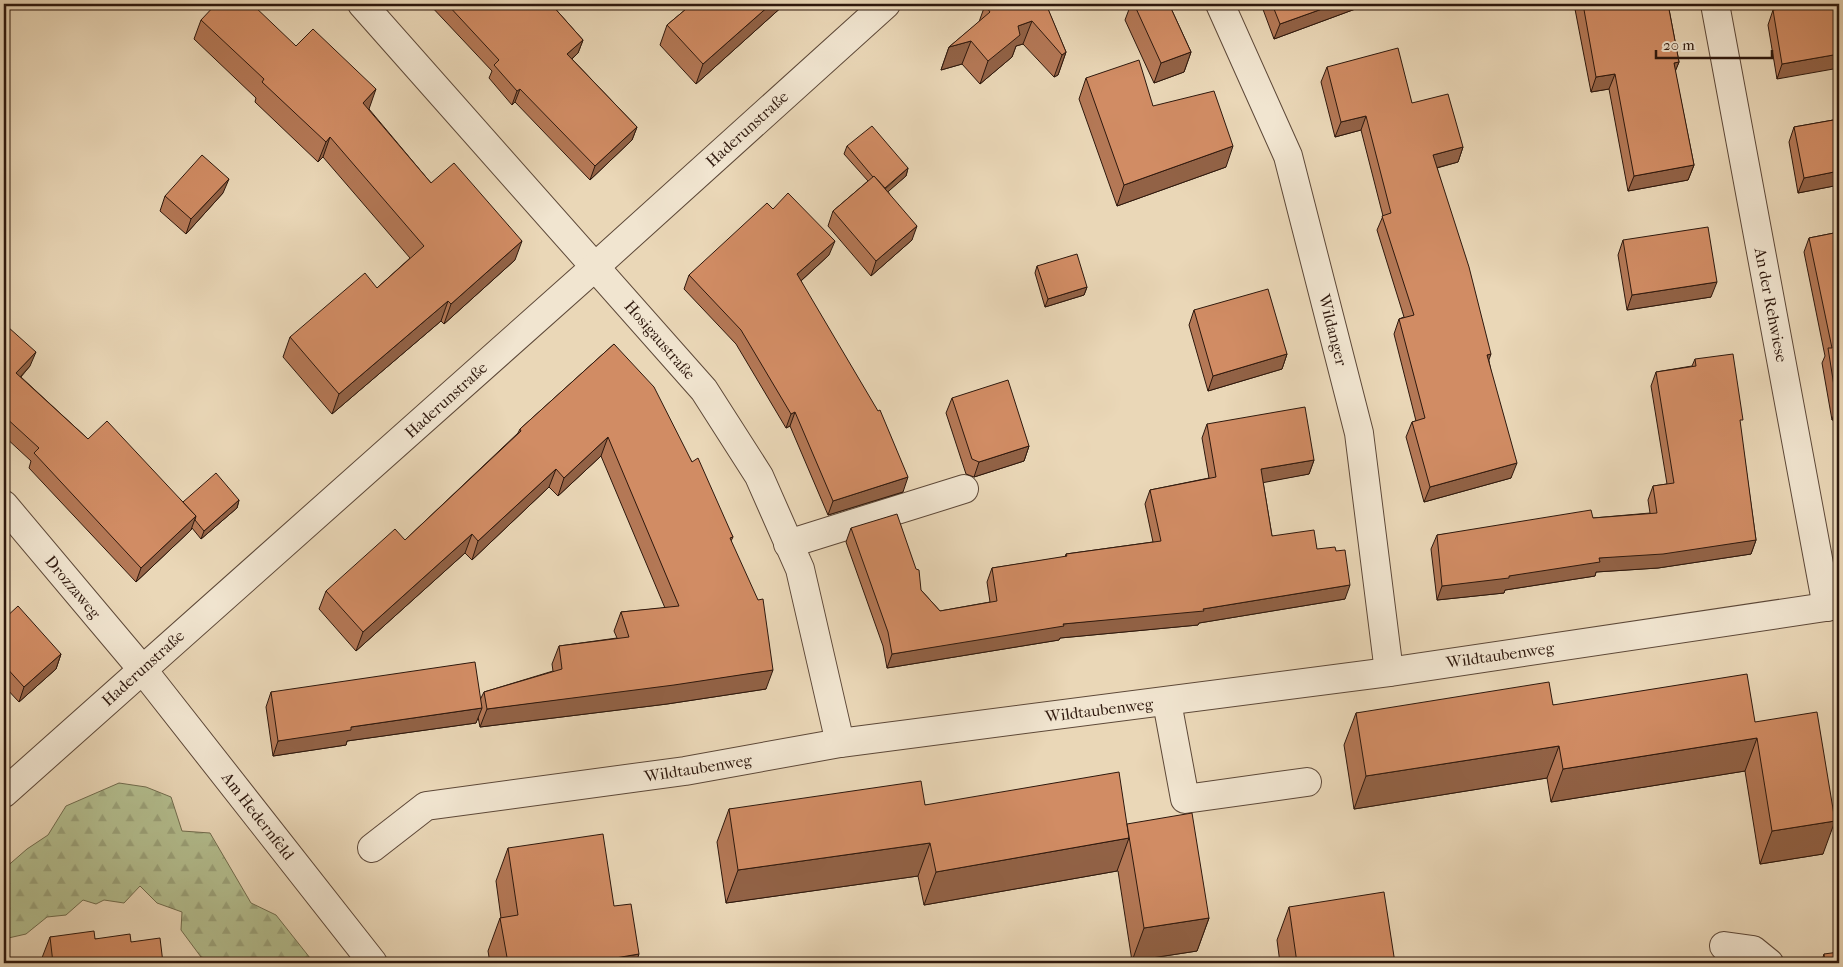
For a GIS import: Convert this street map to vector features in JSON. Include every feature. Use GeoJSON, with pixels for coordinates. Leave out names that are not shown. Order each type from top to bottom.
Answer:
{"type":"FeatureCollection","features":[{"type":"Feature","properties":{"kind":"street","name":"Hosigaustraße"},"geometry":{"type":"LineString","coordinates":[[362,4],[704,390],[758,476],[800,569],[840,743]]}},
{"type":"Feature","properties":{"kind":"street","name":"Haderunstraße"},"geometry":{"type":"LineString","coordinates":[[4,793],[596,266],[886,4]]}},
{"type":"Feature","properties":{"kind":"street","name":"Wildanger"},"geometry":{"type":"LineString","coordinates":[[1220,4],[1288,156],[1359,433],[1389,672]]}},
{"type":"Feature","properties":{"kind":"street","name":"An der Rehwiese"},"geometry":{"type":"LineString","coordinates":[[1715,4],[1833,606]]}},
{"type":"Feature","properties":{"kind":"street"},"geometry":{"type":"LineString","coordinates":[[788,544],[964,489]]}},
{"type":"Feature","properties":{"kind":"street","name":"Drozzaweg"},"geometry":{"type":"LineString","coordinates":[[4,505],[142,669]]}},
{"type":"Feature","properties":{"kind":"street","name":"Wildtaubenweg"},"geometry":{"type":"LineString","coordinates":[[372,848],[426,806],[685,771],[840,743],[1389,672],[1833,606]]}},
{"type":"Feature","properties":{"kind":"street","name":"Am Hedernfeld"},"geometry":{"type":"LineString","coordinates":[[142,669],[373,963]]}},
{"type":"Feature","properties":{"kind":"street"},"geometry":{"type":"LineString","coordinates":[[1167,702],[1185,799],[1307,782]]}},
{"type":"Feature","properties":{"kind":"street"},"geometry":{"type":"LineString","coordinates":[[1724,946],[1753,950],[1769,963]]}},
{"type":"Feature","properties":{"kind":"green space"},"geometry":{"type":"Polygon","coordinates":[[[119,783],[146,787],[171,797],[182,831],[210,833],[251,903],[276,915],[314,963],[226,963],[201,957],[181,930],[182,912],[157,903],[140,886],[124,903],[104,900],[96,904],[83,900],[66,915],[47,917],[26,934],[4,939],[4,869],[27,849],[48,835],[66,806],[119,783]]]}},
{"type":"Feature","properties":{"kind":"building"},"geometry":{"type":"Polygon","coordinates":[[[216,4],[252,4],[296,46],[313,29],[376,89],[363,103],[431,183],[454,163],[522,241],[451,304],[448,301],[339,394],[290,337],[365,273],[377,288],[424,246],[330,137],[326,142],[262,82],[264,79],[201,20],[216,4]]]}},
{"type":"Feature","properties":{"kind":"building"},"geometry":{"type":"Polygon","coordinates":[[[447,4],[551,4],[583,40],[567,54],[637,127],[595,166],[520,89],[517,91],[494,65],[499,60],[447,4]]]}},
{"type":"Feature","properties":{"kind":"building"},"geometry":{"type":"Polygon","coordinates":[[[692,4],[771,4],[703,64],[667,25],[692,4]]]}},
{"type":"Feature","properties":{"kind":"building"},"geometry":{"type":"Polygon","coordinates":[[[1046,4],[1066,52],[1062,55],[1032,21],[1018,26],[1020,35],[988,61],[971,41],[949,47],[990,12],[985,5],[1046,4]]]}},
{"type":"Feature","properties":{"kind":"building"},"geometry":{"type":"Polygon","coordinates":[[[1134,4],[1169,4],[1191,52],[1161,63],[1134,4]]]}},
{"type":"Feature","properties":{"kind":"building"},"geometry":{"type":"Polygon","coordinates":[[[1272,4],[1336,4],[1280,24],[1272,4]]]}},
{"type":"Feature","properties":{"kind":"building"},"geometry":{"type":"Polygon","coordinates":[[[1583,4],[1668,4],[1679,62],[1674,63],[1694,165],[1634,176],[1615,74],[1596,77],[1583,4]]]}},
{"type":"Feature","properties":{"kind":"building"},"geometry":{"type":"Polygon","coordinates":[[[1813,4],[1839,4],[1839,54],[1782,64],[1773,10],[1813,4]]]}},
{"type":"Feature","properties":{"kind":"building"},"geometry":{"type":"Polygon","coordinates":[[[1398,48],[1412,103],[1448,94],[1463,147],[1433,155],[1469,267],[1491,354],[1487,355],[1517,463],[1430,487],[1412,422],[1425,418],[1399,319],[1414,315],[1382,216],[1391,213],[1366,116],[1341,122],[1327,67],[1398,48]]]}},
{"type":"Feature","properties":{"kind":"building"},"geometry":{"type":"Polygon","coordinates":[[[1139,60],[1153,106],[1214,91],[1233,146],[1124,185],[1086,78],[1139,60]]]}},
{"type":"Feature","properties":{"kind":"building"},"geometry":{"type":"Polygon","coordinates":[[[1839,119],[1839,171],[1804,178],[1794,127],[1839,119]]]}},
{"type":"Feature","properties":{"kind":"building"},"geometry":{"type":"Polygon","coordinates":[[[872,126],[908,168],[885,188],[873,177],[847,146],[872,126]]]}},
{"type":"Feature","properties":{"kind":"building"},"geometry":{"type":"Polygon","coordinates":[[[202,155],[229,179],[191,219],[165,196],[202,155]]]}},
{"type":"Feature","properties":{"kind":"building"},"geometry":{"type":"Polygon","coordinates":[[[874,176],[917,226],[876,261],[833,211],[874,176]]]}},
{"type":"Feature","properties":{"kind":"building"},"geometry":{"type":"Polygon","coordinates":[[[788,193],[835,241],[797,274],[878,411],[880,410],[908,477],[833,501],[795,412],[791,414],[741,330],[689,275],[767,203],[773,209],[788,193]]]}},
{"type":"Feature","properties":{"kind":"building"},"geometry":{"type":"Polygon","coordinates":[[[1708,227],[1717,282],[1632,295],[1623,240],[1708,227]]]}},
{"type":"Feature","properties":{"kind":"building"},"geometry":{"type":"Polygon","coordinates":[[[1839,232],[1839,405],[1837,405],[1828,348],[1832,348],[1809,238],[1839,232]]]}},
{"type":"Feature","properties":{"kind":"building"},"geometry":{"type":"Polygon","coordinates":[[[1077,254],[1087,287],[1048,299],[1037,266],[1077,254]]]}},
{"type":"Feature","properties":{"kind":"building"},"geometry":{"type":"Polygon","coordinates":[[[1268,289],[1287,354],[1213,376],[1194,310],[1268,289]]]}},
{"type":"Feature","properties":{"kind":"building"},"geometry":{"type":"Polygon","coordinates":[[[8,327],[36,352],[16,373],[88,439],[107,421],[196,516],[141,568],[34,453],[39,448],[4,416],[4,332],[8,327]]]}},
{"type":"Feature","properties":{"kind":"building"},"geometry":{"type":"Polygon","coordinates":[[[614,344],[654,387],[692,462],[698,458],[733,537],[730,538],[758,600],[763,599],[773,670],[487,709],[484,692],[562,669],[559,646],[629,637],[621,612],[679,606],[608,437],[564,478],[556,469],[478,541],[472,534],[363,632],[326,591],[395,529],[405,540],[521,431],[520,429],[614,344]]]}},
{"type":"Feature","properties":{"kind":"building"},"geometry":{"type":"Polygon","coordinates":[[[1733,354],[1743,420],[1740,420],[1756,540],[1663,554],[1599,558],[1600,562],[1509,576],[1509,578],[1442,586],[1437,535],[1591,510],[1593,518],[1657,513],[1653,486],[1674,483],[1656,372],[1696,366],[1695,359],[1733,354]]]}},
{"type":"Feature","properties":{"kind":"building"},"geometry":{"type":"Polygon","coordinates":[[[1008,380],[1029,446],[979,462],[972,459],[952,398],[1008,380]]]}},
{"type":"Feature","properties":{"kind":"building"},"geometry":{"type":"Polygon","coordinates":[[[1305,407],[1314,460],[1261,469],[1272,536],[1314,530],[1317,549],[1335,547],[1336,551],[1345,550],[1350,585],[1203,609],[1204,611],[1063,624],[1064,626],[892,654],[888,632],[851,528],[897,514],[916,569],[919,570],[921,590],[940,611],[997,601],[992,568],[1067,556],[1066,554],[1161,541],[1150,490],[1216,477],[1207,424],[1305,407]]]}},
{"type":"Feature","properties":{"kind":"building"},"geometry":{"type":"Polygon","coordinates":[[[216,473],[239,500],[204,531],[195,520],[196,516],[183,502],[216,473]]]}},
{"type":"Feature","properties":{"kind":"building"},"geometry":{"type":"Polygon","coordinates":[[[18,606],[61,654],[24,687],[4,665],[4,619],[18,606]]]}},
{"type":"Feature","properties":{"kind":"building"},"geometry":{"type":"Polygon","coordinates":[[[475,662],[482,708],[351,727],[351,730],[278,741],[271,692],[475,662]]]}},
{"type":"Feature","properties":{"kind":"building"},"geometry":{"type":"Polygon","coordinates":[[[1747,674],[1755,722],[1817,712],[1835,821],[1772,831],[1757,738],[1563,769],[1559,746],[1366,776],[1356,713],[1549,682],[1553,705],[1747,674]]]}},
{"type":"Feature","properties":{"kind":"building"},"geometry":{"type":"Polygon","coordinates":[[[1119,772],[1129,838],[936,872],[930,843],[738,870],[729,809],[921,781],[925,805],[1119,772]]]}},
{"type":"Feature","properties":{"kind":"building"},"geometry":{"type":"Polygon","coordinates":[[[1192,813],[1209,918],[1144,928],[1127,824],[1192,813]]]}},
{"type":"Feature","properties":{"kind":"building"},"geometry":{"type":"Polygon","coordinates":[[[603,834],[614,906],[631,904],[639,954],[586,963],[508,963],[500,918],[518,915],[508,848],[603,834]]]}},
{"type":"Feature","properties":{"kind":"building"},"geometry":{"type":"Polygon","coordinates":[[[1384,892],[1395,963],[1297,963],[1289,907],[1384,892]]]}},
{"type":"Feature","properties":{"kind":"building"},"geometry":{"type":"Polygon","coordinates":[[[94,931],[95,939],[130,934],[131,942],[160,938],[163,963],[53,963],[50,937],[94,931]]]}},
{"type":"Feature","properties":{"kind":"building"},"geometry":{"type":"Polygon","coordinates":[[[1839,952],[1839,963],[1825,963],[1824,954],[1839,952]]]}}]}
